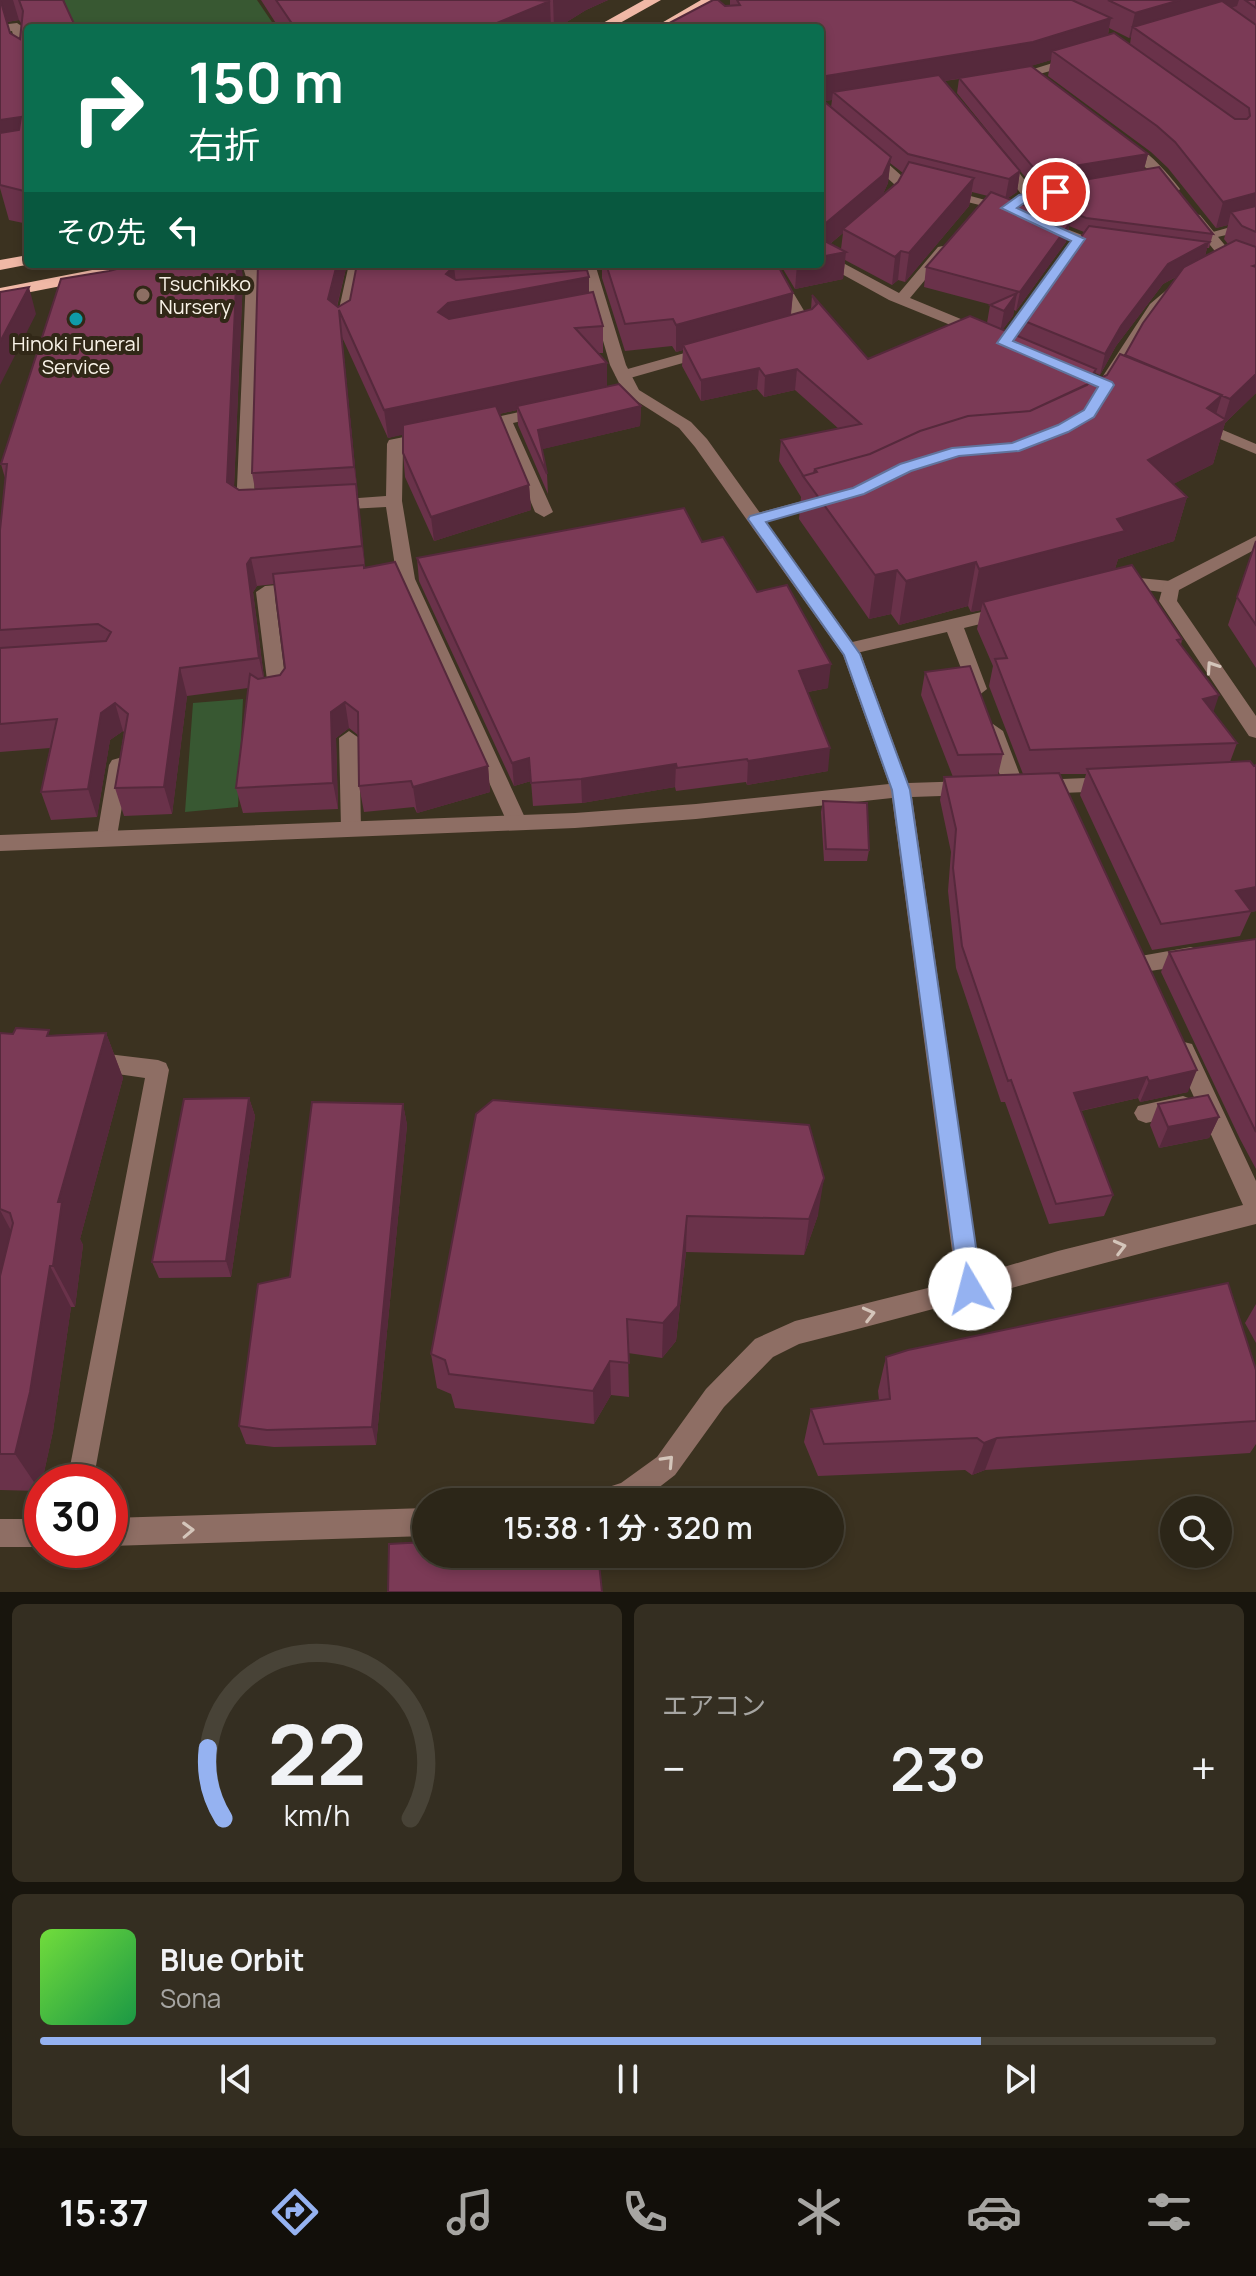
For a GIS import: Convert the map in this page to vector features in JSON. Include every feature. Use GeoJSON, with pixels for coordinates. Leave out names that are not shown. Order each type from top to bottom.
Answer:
{"type":"FeatureCollection","features":[{"type":"Feature","properties":{"kind":"highway"},"geometry":{"type":"LineString","coordinates":[[667,24],[710,1]]}},
{"type":"Feature","properties":{"kind":"highway"},"geometry":{"type":"LineString","coordinates":[[607,24],[643,2]]}},
{"type":"Feature","properties":{"kind":"highway"},"geometry":{"type":"LineString","coordinates":[[0,265],[24,261]]}},
{"type":"Feature","properties":{"kind":"highway"},"geometry":{"type":"LineString","coordinates":[[0,293],[128,268]]}},
{"type":"Feature","properties":{"kind":"street"},"geometry":{"type":"LineString","coordinates":[[710,1],[719,14]]}},
{"type":"Feature","properties":{"kind":"street"},"geometry":{"type":"LineString","coordinates":[[0,29],[17,27],[24,51]]}},
{"type":"Feature","properties":{"kind":"street"},"geometry":{"type":"LineString","coordinates":[[1002,79],[1037,78],[1084,57]]}},
{"type":"Feature","properties":{"kind":"street"},"geometry":{"type":"LineString","coordinates":[[1110,133],[1179,197]]}},
{"type":"Feature","properties":{"kind":"street"},"geometry":{"type":"LineString","coordinates":[[855,142],[896,187],[1022,214],[1079,239],[1123,245]]}},
{"type":"Feature","properties":{"kind":"street"},"geometry":{"type":"LineString","coordinates":[[992,149],[1038,195],[1022,214]]}},
{"type":"Feature","properties":{"kind":"street"},"geometry":{"type":"LineString","coordinates":[[1189,210],[1209,235],[1219,260],[1256,271]]}},
{"type":"Feature","properties":{"kind":"street"},"geometry":{"type":"LineString","coordinates":[[1209,235],[1256,224]]}},
{"type":"Feature","properties":{"kind":"street"},"geometry":{"type":"LineString","coordinates":[[901,300],[956,234]]}},
{"type":"Feature","properties":{"kind":"street"},"geometry":{"type":"LineString","coordinates":[[827,256],[901,300],[1012,346],[1079,239]]}},
{"type":"Feature","properties":{"kind":"street"},"geometry":{"type":"LineString","coordinates":[[250,268],[253,277],[252,359],[245,510],[275,508]]}},
{"type":"Feature","properties":{"kind":"street"},"geometry":{"type":"LineString","coordinates":[[343,327],[355,268]]}},
{"type":"Feature","properties":{"kind":"street"},"geometry":{"type":"LineString","coordinates":[[589,268],[589,291],[595,312],[625,388],[685,425],[701,443],[848,649],[901,790],[970,1289]]}},
{"type":"Feature","properties":{"kind":"street"},"geometry":{"type":"LineString","coordinates":[[771,268],[804,324],[774,332]]}},
{"type":"Feature","properties":{"kind":"street"},"geometry":{"type":"LineString","coordinates":[[1104,387],[1155,307],[1170,289],[1193,276]]}},
{"type":"Feature","properties":{"kind":"street"},"geometry":{"type":"LineString","coordinates":[[625,388],[729,345]]}},
{"type":"Feature","properties":{"kind":"street"},"geometry":{"type":"LineString","coordinates":[[517,822],[398,580],[395,444],[561,408]]}},
{"type":"Feature","properties":{"kind":"street"},"geometry":{"type":"LineString","coordinates":[[1183,418],[1254,449]]}},
{"type":"Feature","properties":{"kind":"street"},"geometry":{"type":"LineString","coordinates":[[504,420],[544,512]]}},
{"type":"Feature","properties":{"kind":"street"},"geometry":{"type":"LineString","coordinates":[[756,519],[844,495]]}},
{"type":"Feature","properties":{"kind":"street"},"geometry":{"type":"LineString","coordinates":[[320,506],[394,501]]}},
{"type":"Feature","properties":{"kind":"street"},"geometry":{"type":"LineString","coordinates":[[1105,586],[1120,582],[1170,587],[1256,542]]}},
{"type":"Feature","properties":{"kind":"street"},"geometry":{"type":"LineString","coordinates":[[263,695],[278,693],[265,592],[328,586]]}},
{"type":"Feature","properties":{"kind":"street"},"geometry":{"type":"LineString","coordinates":[[1170,587],[1168,601],[1256,731]]}},
{"type":"Feature","properties":{"kind":"street"},"geometry":{"type":"LineString","coordinates":[[848,649],[1014,610]]}},
{"type":"Feature","properties":{"kind":"street"},"geometry":{"type":"LineString","coordinates":[[954,626],[999,788]]}},
{"type":"Feature","properties":{"kind":"street"},"geometry":{"type":"LineString","coordinates":[[349,738],[351,828]]}},
{"type":"Feature","properties":{"kind":"street"},"geometry":{"type":"LineString","coordinates":[[107,836],[123,741]]}},
{"type":"Feature","properties":{"kind":"street"},"geometry":{"type":"LineString","coordinates":[[0,843],[107,836],[658,815],[901,790],[1135,783]]}},
{"type":"Feature","properties":{"kind":"street"},"geometry":{"type":"LineString","coordinates":[[1062,786],[1075,813]]}},
{"type":"Feature","properties":{"kind":"street"},"geometry":{"type":"LineString","coordinates":[[1143,963],[1214,953]]}},
{"type":"Feature","properties":{"kind":"street"},"geometry":{"type":"LineString","coordinates":[[1175,1032],[1256,1207]]}},
{"type":"Feature","properties":{"kind":"street"},"geometry":{"type":"LineString","coordinates":[[63,1058],[158,1070],[83,1464]]}},
{"type":"Feature","properties":{"kind":"street"},"geometry":{"type":"LineString","coordinates":[[1146,1113],[1207,1101]]}},
{"type":"Feature","properties":{"kind":"street"},"geometry":{"type":"LineString","coordinates":[[636,1488],[666,1466],[715,1398],[764,1348],[795,1333],[970,1289],[1058,1262],[1256,1213]]}},
{"type":"Feature","properties":{"kind":"street"},"geometry":{"type":"LineString","coordinates":[[128,1531],[412,1522]]}},
{"type":"Feature","properties":{"kind":"street"},"geometry":{"type":"LineString","coordinates":[[0,1533],[24,1533]]}},
{"type":"Feature","properties":{"kind":"green space"},"geometry":{"type":"Polygon","coordinates":[[[64,0],[257,0],[273,24],[73,24],[64,0]]]}},
{"type":"Feature","properties":{"kind":"green space"},"geometry":{"type":"Polygon","coordinates":[[[243,699],[238,807],[185,812],[193,703],[243,699]]]}},
{"type":"Feature","properties":{"kind":"building"},"geometry":{"type":"Polygon","coordinates":[[[19,0],[63,0],[74,24],[24,24],[24,191],[0,185],[0,133],[19,130],[21,117],[0,120],[0,2],[10,33],[20,39],[23,11],[19,0]]]}},
{"type":"Feature","properties":{"kind":"building"},"geometry":{"type":"Polygon","coordinates":[[[276,0],[550,1],[497,23],[500,24],[292,24],[276,0]]]}},
{"type":"Feature","properties":{"kind":"building"},"geometry":{"type":"Polygon","coordinates":[[[713,0],[725,6],[740,5],[737,0],[1072,0],[1111,18],[1033,42],[824,76],[824,24],[668,24],[713,0]]]}},
{"type":"Feature","properties":{"kind":"building"},"geometry":{"type":"Polygon","coordinates":[[[1108,0],[1180,0],[1135,13],[1108,0]]]}},
{"type":"Feature","properties":{"kind":"building"},"geometry":{"type":"Polygon","coordinates":[[[1245,0],[1256,0],[1256,8],[1245,0]]]}},
{"type":"Feature","properties":{"kind":"building"},"geometry":{"type":"Polygon","coordinates":[[[1222,1],[1256,25],[1256,193],[1223,202],[1175,142],[1157,126],[1052,51],[1114,33],[1235,119],[1247,119],[1250,116],[1249,108],[1133,27],[1222,1]]]}},
{"type":"Feature","properties":{"kind":"building"},"geometry":{"type":"Polygon","coordinates":[[[1031,66],[1148,154],[1037,172],[959,78],[1031,66]]]}},
{"type":"Feature","properties":{"kind":"building"},"geometry":{"type":"Polygon","coordinates":[[[939,75],[1020,171],[1009,179],[908,154],[833,92],[939,75]]]}},
{"type":"Feature","properties":{"kind":"building"},"geometry":{"type":"Polygon","coordinates":[[[824,101],[891,157],[883,175],[824,225],[824,101]]]}},
{"type":"Feature","properties":{"kind":"building"},"geometry":{"type":"Polygon","coordinates":[[[909,162],[974,178],[909,253],[901,251],[895,257],[843,229],[898,182],[909,162]]]}},
{"type":"Feature","properties":{"kind":"building"},"geometry":{"type":"Polygon","coordinates":[[[1159,167],[1213,234],[1086,218],[1026,193],[1031,189],[1159,167]]]}},
{"type":"Feature","properties":{"kind":"building"},"geometry":{"type":"Polygon","coordinates":[[[991,192],[1070,223],[1020,292],[926,267],[991,192]]]}},
{"type":"Feature","properties":{"kind":"building"},"geometry":{"type":"Polygon","coordinates":[[[1256,206],[1256,232],[1242,226],[1231,212],[1256,206]]]}},
{"type":"Feature","properties":{"kind":"building"},"geometry":{"type":"Polygon","coordinates":[[[1089,226],[1209,242],[1168,264],[1121,326],[1105,354],[1022,320],[1089,226]]]}},
{"type":"Feature","properties":{"kind":"building"},"geometry":{"type":"Polygon","coordinates":[[[1236,240],[1256,247],[1256,265],[1253,266],[1256,267],[1256,374],[1230,399],[1125,355],[1143,323],[1184,267],[1236,240]]]}},
{"type":"Feature","properties":{"kind":"building"},"geometry":{"type":"Polygon","coordinates":[[[824,241],[846,252],[824,256],[824,241]]]}},
{"type":"Feature","properties":{"kind":"building"},"geometry":{"type":"Polygon","coordinates":[[[121,268],[237,268],[227,482],[239,490],[356,484],[362,546],[251,558],[247,564],[259,658],[180,668],[164,787],[115,788],[128,714],[115,703],[101,713],[88,789],[41,792],[57,719],[0,724],[0,648],[106,641],[111,632],[98,624],[0,630],[0,530],[7,464],[1,464],[61,279],[121,268]]]}},
{"type":"Feature","properties":{"kind":"building"},"geometry":{"type":"Polygon","coordinates":[[[258,268],[336,268],[328,299],[338,307],[350,300],[356,268],[452,268],[446,274],[456,280],[587,270],[589,277],[448,303],[438,312],[449,319],[593,292],[603,326],[575,328],[607,363],[384,410],[339,310],[354,467],[252,473],[258,268]]]}},
{"type":"Feature","properties":{"kind":"building"},"geometry":{"type":"Polygon","coordinates":[[[607,268],[779,268],[793,293],[676,325],[673,319],[625,324],[607,268]]]}},
{"type":"Feature","properties":{"kind":"building"},"geometry":{"type":"Polygon","coordinates":[[[29,287],[0,342],[0,292],[29,287]]]}},
{"type":"Feature","properties":{"kind":"building"},"geometry":{"type":"Polygon","coordinates":[[[1017,293],[1004,311],[990,305],[1017,293]]]}},
{"type":"Feature","properties":{"kind":"building"},"geometry":{"type":"Polygon","coordinates":[[[812,295],[868,359],[970,316],[1096,369],[1087,385],[1030,411],[968,416],[920,431],[870,454],[815,469],[814,473],[803,476],[781,440],[861,424],[797,369],[765,376],[759,368],[701,380],[683,345],[812,309],[817,304],[812,295]]]}},
{"type":"Feature","properties":{"kind":"building"},"geometry":{"type":"Polygon","coordinates":[[[1120,354],[1222,395],[1207,408],[1226,420],[1148,460],[1187,497],[1117,519],[1125,531],[979,569],[976,562],[906,581],[897,570],[875,575],[803,476],[817,472],[815,469],[870,454],[920,431],[968,416],[1030,411],[1107,375],[1120,354]]]}},
{"type":"Feature","properties":{"kind":"building"},"geometry":{"type":"Polygon","coordinates":[[[619,384],[641,406],[538,430],[547,474],[517,406],[619,384]]]}},
{"type":"Feature","properties":{"kind":"building"},"geometry":{"type":"Polygon","coordinates":[[[496,406],[529,485],[431,517],[403,453],[403,425],[496,406]]]}},
{"type":"Feature","properties":{"kind":"building"},"geometry":{"type":"Polygon","coordinates":[[[684,508],[702,542],[723,537],[757,592],[787,585],[831,664],[799,671],[830,748],[748,761],[677,768],[676,764],[581,779],[531,783],[529,758],[512,763],[417,558],[684,508]]]}},
{"type":"Feature","properties":{"kind":"building"},"geometry":{"type":"Polygon","coordinates":[[[1256,541],[1256,625],[1237,597],[1256,541]]]}},
{"type":"Feature","properties":{"kind":"building"},"geometry":{"type":"Polygon","coordinates":[[[395,562],[488,766],[413,787],[411,781],[359,786],[358,712],[345,702],[331,712],[333,783],[236,788],[250,674],[258,679],[280,675],[285,668],[273,574],[364,565],[364,568],[395,562]]]}},
{"type":"Feature","properties":{"kind":"building"},"geometry":{"type":"Polygon","coordinates":[[[1132,565],[1182,639],[1177,640],[1219,695],[1203,699],[1237,743],[1030,750],[995,659],[1007,658],[983,602],[1132,565]]]}},
{"type":"Feature","properties":{"kind":"building"},"geometry":{"type":"Polygon","coordinates":[[[970,666],[1003,754],[958,755],[925,672],[970,666]]]}},
{"type":"Feature","properties":{"kind":"building"},"geometry":{"type":"Polygon","coordinates":[[[1250,761],[1256,765],[1256,887],[1236,891],[1251,911],[1161,924],[1087,769],[1250,761]]]}},
{"type":"Feature","properties":{"kind":"building"},"geometry":{"type":"Polygon","coordinates":[[[1059,773],[1197,1070],[1074,1093],[1113,1195],[1056,1204],[1011,1080],[1008,1081],[962,946],[953,868],[956,829],[944,777],[1059,773]]]}},
{"type":"Feature","properties":{"kind":"building"},"geometry":{"type":"Polygon","coordinates":[[[823,801],[867,803],[869,850],[826,849],[823,801]]]}},
{"type":"Feature","properties":{"kind":"building"},"geometry":{"type":"Polygon","coordinates":[[[1256,939],[1256,1132],[1169,952],[1256,939]]]}},
{"type":"Feature","properties":{"kind":"building"},"geometry":{"type":"Polygon","coordinates":[[[16,1028],[49,1030],[47,1036],[106,1033],[58,1202],[62,1202],[53,1266],[50,1266],[30,1392],[15,1454],[0,1454],[0,1276],[13,1223],[10,1213],[0,1209],[0,1033],[13,1034],[16,1028]]]}},
{"type":"Feature","properties":{"kind":"building"},"geometry":{"type":"Polygon","coordinates":[[[1208,1095],[1219,1117],[1168,1127],[1158,1104],[1208,1095]]]}},
{"type":"Feature","properties":{"kind":"building"},"geometry":{"type":"Polygon","coordinates":[[[249,1098],[226,1261],[152,1262],[184,1099],[249,1098]]]}},
{"type":"Feature","properties":{"kind":"building"},"geometry":{"type":"Polygon","coordinates":[[[493,1100],[809,1125],[824,1178],[809,1219],[687,1216],[678,1306],[663,1323],[627,1319],[629,1363],[610,1361],[593,1391],[449,1374],[445,1360],[431,1354],[476,1114],[493,1100]]]}},
{"type":"Feature","properties":{"kind":"building"},"geometry":{"type":"Polygon","coordinates":[[[312,1102],[403,1104],[372,1427],[267,1430],[239,1426],[258,1284],[290,1277],[312,1102]]]}},
{"type":"Feature","properties":{"kind":"building"},"geometry":{"type":"Polygon","coordinates":[[[1228,1283],[1256,1370],[1256,1421],[997,1438],[984,1443],[977,1438],[824,1444],[811,1409],[890,1399],[886,1357],[908,1350],[1228,1283]]]}},
{"type":"Feature","properties":{"kind":"building"},"geometry":{"type":"Polygon","coordinates":[[[412,1543],[412,1568],[599,1568],[602,1592],[388,1592],[389,1544],[412,1543]]]}},
{"type":"Feature","properties":{"kind":"place","name":"Tsuchikko Nursery"},"geometry":{"type":"Point","coordinates":[143,295]}},
{"type":"Feature","properties":{"kind":"place","name":"Hinoki Funeral Service"},"geometry":{"type":"Point","coordinates":[76,319]}},
{"type":"Feature","properties":{"kind":"route"},"geometry":{"type":"LineString","coordinates":[[970,1289],[901,790],[852,654],[756,519],[858,491],[906,468],[958,451],[1014,448],[1063,428],[1089,413],[1107,385],[1004,343],[1079,239],[1008,208],[1023,197],[1056,192]]}}]}
